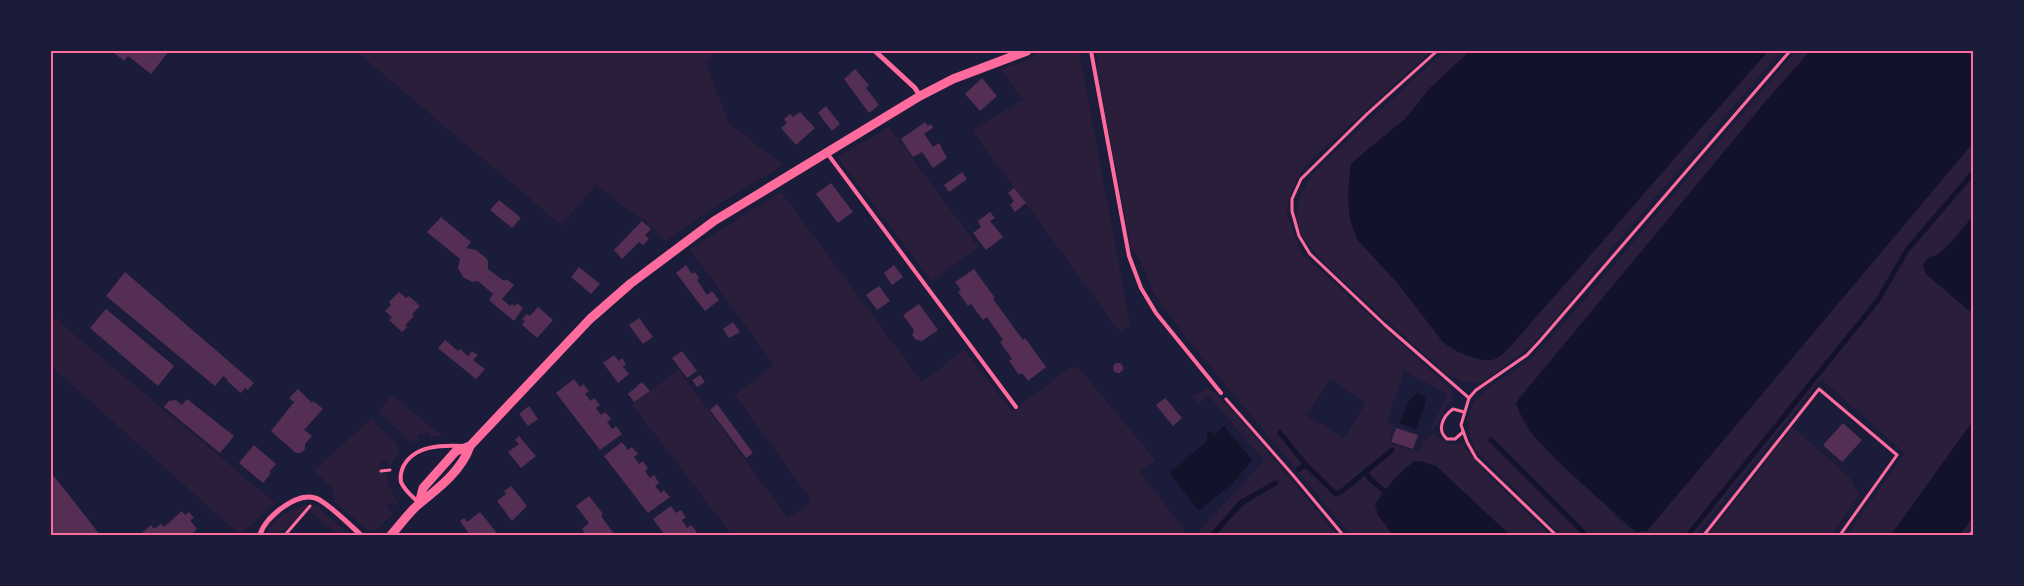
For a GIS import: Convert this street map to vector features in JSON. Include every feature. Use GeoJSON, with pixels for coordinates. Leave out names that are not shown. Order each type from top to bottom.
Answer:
{"type":"FeatureCollection","features":[{"type":"Feature","properties":{"kind":"street"},"geometry":{"type":"LineString","coordinates":[[875,51],[915,88],[920,96]]}},
{"type":"Feature","properties":{"kind":"street"},"geometry":{"type":"LineString","coordinates":[[391,535],[419,504],[431,496],[466,459],[470,446],[609,301],[695,233],[920,96],[962,75],[1028,51]]}},
{"type":"Feature","properties":{"kind":"street"},"geometry":{"type":"LineString","coordinates":[[260,535],[266,523],[287,504],[304,498],[318,498],[361,535]]}},
{"type":"Feature","properties":{"kind":"lane"},"geometry":{"type":"LineString","coordinates":[[1091,51],[1129,256],[1138,280],[1156,313],[1221,393]]}},
{"type":"Feature","properties":{"kind":"lane"},"geometry":{"type":"LineString","coordinates":[[827,153],[1016,406]]}},
{"type":"Feature","properties":{"kind":"lane"},"geometry":{"type":"LineString","coordinates":[[419,504],[404,488],[401,481],[401,470],[408,459],[417,452],[426,449],[444,446],[470,446]]}},
{"type":"Feature","properties":{"kind":"path"},"geometry":{"type":"LineString","coordinates":[[1437,51],[1367,114],[1301,179],[1292,199],[1292,211],[1299,236],[1310,254],[1385,325],[1469,398]]}},
{"type":"Feature","properties":{"kind":"path"},"geometry":{"type":"LineString","coordinates":[[1556,535],[1476,458],[1467,442],[1461,425],[1469,398],[1476,390],[1527,354],[1540,341],[1790,51]]}},
{"type":"Feature","properties":{"kind":"path"},"geometry":{"type":"LineString","coordinates":[[1704,535],[1819,389],[1897,455],[1840,535]]}},
{"type":"Feature","properties":{"kind":"path"},"geometry":{"type":"LineString","coordinates":[[1221,393],[1343,535]]}},
{"type":"Feature","properties":{"kind":"path"},"geometry":{"type":"LineString","coordinates":[[1464,412],[1453,409],[1446,416],[1441,426],[1443,434],[1447,439],[1455,439],[1464,432]]}},
{"type":"Feature","properties":{"kind":"path"},"geometry":{"type":"LineString","coordinates":[[381,471],[390,470]]}},
{"type":"Feature","properties":{"kind":"path"},"geometry":{"type":"LineString","coordinates":[[284,535],[318,498]]}},
{"type":"Feature","properties":{"kind":"path"},"geometry":{"type":"LineString","coordinates":[[1970,535],[1973,531]]}},
{"type":"Feature","properties":{"kind":"shaded area"},"geometry":{"type":"Polygon","coordinates":[[[356,51],[716,51],[706,64],[729,123],[783,165],[711,209],[666,241],[644,219],[636,216],[596,185],[561,225],[356,51]]]}},
{"type":"Feature","properties":{"kind":"shaded area"},"geometry":{"type":"Polygon","coordinates":[[[1041,51],[1079,51],[1130,324],[1120,332],[972,130],[1023,100],[1000,69],[1026,61],[1041,51]]]}},
{"type":"Feature","properties":{"kind":"shaded area"},"geometry":{"type":"Polygon","coordinates":[[[1096,51],[1431,51],[1311,160],[1298,176],[1291,192],[1286,212],[1302,254],[1450,388],[1454,395],[1438,423],[1428,435],[1448,394],[1404,371],[1387,421],[1394,427],[1389,443],[1419,452],[1423,441],[1434,432],[1446,442],[1461,444],[1489,476],[1549,535],[1510,535],[1436,466],[1415,461],[1407,466],[1380,495],[1378,515],[1393,535],[1351,535],[1184,335],[1154,293],[1137,254],[1131,248],[1098,73],[1096,51]],[[1330,379],[1307,416],[1345,438],[1366,402],[1330,379]]]}},
{"type":"Feature","properties":{"kind":"shaded area"},"geometry":{"type":"Polygon","coordinates":[[[1445,51],[1470,51],[1431,87],[1405,119],[1351,164],[1348,198],[1350,220],[1357,239],[1399,285],[1443,342],[1501,355],[1573,276],[1768,51],[1781,51],[1611,249],[1561,312],[1531,346],[1481,383],[1462,381],[1444,372],[1327,266],[1305,241],[1295,222],[1299,199],[1309,179],[1326,160],[1445,51]]]}},
{"type":"Feature","properties":{"kind":"shaded area"},"geometry":{"type":"Polygon","coordinates":[[[1470,51],[1768,51],[1509,348],[1499,357],[1492,360],[1466,355],[1443,342],[1399,285],[1357,239],[1350,220],[1348,198],[1351,164],[1405,119],[1431,87],[1470,51]]]}},
{"type":"Feature","properties":{"kind":"shaded area"},"geometry":{"type":"Polygon","coordinates":[[[1796,51],[1810,51],[1766,101],[1519,398],[1518,409],[1524,422],[1548,452],[1621,521],[1630,528],[1647,531],[1973,143],[1973,216],[1940,254],[1931,256],[1923,266],[1926,274],[1973,314],[1973,421],[1891,535],[1847,535],[1905,453],[1821,379],[1696,535],[1562,535],[1475,450],[1469,432],[1468,417],[1473,405],[1491,386],[1539,351],[1796,51]]]}},
{"type":"Feature","properties":{"kind":"shaded area"},"geometry":{"type":"Polygon","coordinates":[[[1810,51],[1973,51],[1973,143],[1647,531],[1636,532],[1557,460],[1532,434],[1516,403],[1766,101],[1810,51]]]}},
{"type":"Feature","properties":{"kind":"shaded area"},"geometry":{"type":"Polygon","coordinates":[[[889,127],[978,247],[932,281],[837,157],[889,127]]]}},
{"type":"Feature","properties":{"kind":"shaded area"},"geometry":{"type":"Polygon","coordinates":[[[781,192],[922,382],[964,350],[1012,411],[1068,369],[1078,367],[1155,460],[1140,472],[1188,535],[732,535],[632,404],[679,370],[788,518],[812,501],[735,395],[774,365],[690,249],[781,192]]]}},
{"type":"Feature","properties":{"kind":"shaded area"},"geometry":{"type":"Polygon","coordinates":[[[1973,216],[1973,314],[1926,274],[1923,266],[1927,259],[1938,254],[1950,244],[1973,216]]]}},
{"type":"Feature","properties":{"kind":"shaded area"},"geometry":{"type":"Polygon","coordinates":[[[51,315],[276,502],[240,535],[51,366],[51,315]]]}},
{"type":"Feature","properties":{"kind":"shaded area"},"geometry":{"type":"Polygon","coordinates":[[[1207,388],[1213,391],[1236,414],[1337,535],[1216,535],[1236,512],[1252,500],[1240,500],[1209,535],[1195,535],[1264,461],[1209,396],[1199,403],[1192,396],[1207,388]]]}},
{"type":"Feature","properties":{"kind":"shaded area"},"geometry":{"type":"Polygon","coordinates":[[[1417,393],[1424,396],[1426,402],[1416,429],[1400,423],[1409,401],[1417,393]]]}},
{"type":"Feature","properties":{"kind":"shaded area"},"geometry":{"type":"Polygon","coordinates":[[[392,395],[437,432],[444,435],[430,437],[430,433],[417,435],[418,440],[411,442],[378,412],[392,395]]]}},
{"type":"Feature","properties":{"kind":"shaded area"},"geometry":{"type":"Polygon","coordinates":[[[371,419],[396,443],[399,452],[389,467],[387,461],[380,462],[380,471],[388,475],[387,482],[399,505],[398,507],[392,501],[386,507],[393,513],[375,531],[366,529],[335,502],[332,488],[314,470],[371,419]]]}},
{"type":"Feature","properties":{"kind":"shaded area"},"geometry":{"type":"Polygon","coordinates":[[[1973,421],[1973,517],[1960,535],[1891,535],[1973,421]]]}},
{"type":"Feature","properties":{"kind":"shaded area"},"geometry":{"type":"Polygon","coordinates":[[[1224,426],[1252,460],[1232,484],[1199,511],[1169,473],[1208,440],[1206,434],[1210,431],[1215,434],[1224,426]]]}},
{"type":"Feature","properties":{"kind":"shaded area"},"geometry":{"type":"Polygon","coordinates":[[[1793,427],[1851,479],[1859,495],[1831,535],[1709,535],[1793,427]]]}},
{"type":"Feature","properties":{"kind":"shaded area"},"geometry":{"type":"Polygon","coordinates":[[[1415,461],[1436,466],[1510,535],[1393,535],[1378,515],[1375,504],[1396,477],[1415,461]]]}},
{"type":"Feature","properties":{"kind":"shaded area"},"geometry":{"type":"Polygon","coordinates":[[[1276,480],[1279,484],[1244,504],[1216,535],[1209,535],[1240,500],[1276,480]]]}},
{"type":"Feature","properties":{"kind":"shaded area"},"geometry":{"type":"Polygon","coordinates":[[[309,504],[285,530],[281,530],[277,535],[266,535],[273,523],[278,519],[296,508],[309,504]]]}},
{"type":"Feature","properties":{"kind":"shaded area"},"geometry":{"type":"Polygon","coordinates":[[[313,505],[317,506],[349,535],[337,535],[309,510],[313,505]]]}},
{"type":"Feature","properties":{"kind":"shaded area"},"geometry":{"type":"Polygon","coordinates":[[[1973,517],[1973,535],[1960,535],[1973,517]]]}},
{"type":"Feature","properties":{"kind":"building"},"geometry":{"type":"Polygon","coordinates":[[[112,51],[169,51],[151,74],[128,56],[124,61],[112,51]]]}},
{"type":"Feature","properties":{"kind":"building"},"geometry":{"type":"Polygon","coordinates":[[[855,69],[869,85],[866,88],[879,105],[869,113],[844,79],[855,69]]]}},
{"type":"Feature","properties":{"kind":"building"},"geometry":{"type":"Polygon","coordinates":[[[982,78],[997,96],[980,111],[965,94],[982,78]]]}},
{"type":"Feature","properties":{"kind":"building"},"geometry":{"type":"Polygon","coordinates":[[[826,106],[840,124],[832,131],[818,113],[826,106]]]}},
{"type":"Feature","properties":{"kind":"building"},"geometry":{"type":"Polygon","coordinates":[[[800,112],[815,128],[796,145],[781,128],[787,123],[784,119],[790,114],[793,117],[800,112]]]}},
{"type":"Feature","properties":{"kind":"building"},"geometry":{"type":"Polygon","coordinates":[[[925,122],[928,126],[931,124],[933,128],[924,134],[933,147],[939,143],[947,158],[933,168],[922,152],[913,157],[901,139],[925,122]]]}},
{"type":"Feature","properties":{"kind":"building"},"geometry":{"type":"Polygon","coordinates":[[[962,172],[967,179],[949,192],[944,185],[962,172]]]}},
{"type":"Feature","properties":{"kind":"building"},"geometry":{"type":"Polygon","coordinates":[[[831,183],[853,212],[838,223],[816,194],[831,183]]]}},
{"type":"Feature","properties":{"kind":"building"},"geometry":{"type":"Polygon","coordinates":[[[1014,188],[1026,203],[1015,212],[1010,205],[1014,201],[1008,193],[1014,188]]]}},
{"type":"Feature","properties":{"kind":"building"},"geometry":{"type":"Polygon","coordinates":[[[499,200],[521,218],[512,228],[490,210],[499,200]]]}},
{"type":"Feature","properties":{"kind":"building"},"geometry":{"type":"Polygon","coordinates":[[[990,212],[995,218],[990,221],[1003,237],[986,250],[973,233],[981,227],[978,221],[990,212]]]}},
{"type":"Feature","properties":{"kind":"building"},"geometry":{"type":"Polygon","coordinates":[[[441,217],[471,242],[466,248],[476,250],[485,257],[488,261],[488,269],[504,281],[506,279],[514,285],[502,299],[510,306],[512,304],[515,306],[517,303],[523,308],[514,321],[489,300],[493,294],[478,281],[472,282],[463,277],[458,268],[460,259],[427,232],[441,217]]]}},
{"type":"Feature","properties":{"kind":"building"},"geometry":{"type":"Polygon","coordinates":[[[642,221],[651,229],[645,235],[649,239],[643,245],[639,242],[622,259],[614,250],[642,221]]]}},
{"type":"Feature","properties":{"kind":"building"},"geometry":{"type":"Polygon","coordinates":[[[686,265],[692,274],[695,272],[699,278],[697,280],[707,295],[712,291],[719,300],[705,311],[676,273],[686,265]]]}},
{"type":"Feature","properties":{"kind":"building"},"geometry":{"type":"Polygon","coordinates":[[[894,265],[903,277],[892,285],[884,273],[894,265]]]}},
{"type":"Feature","properties":{"kind":"building"},"geometry":{"type":"Polygon","coordinates":[[[579,267],[600,284],[591,294],[571,277],[579,267]]]}},
{"type":"Feature","properties":{"kind":"building"},"geometry":{"type":"Polygon","coordinates":[[[974,269],[1023,340],[1025,338],[1046,367],[1028,381],[1022,373],[1019,375],[1009,361],[1012,359],[1000,342],[1003,340],[987,317],[983,320],[971,304],[968,306],[958,292],[961,290],[955,282],[974,269]]]}},
{"type":"Feature","properties":{"kind":"building"},"geometry":{"type":"Polygon","coordinates":[[[125,272],[254,383],[248,390],[245,388],[241,393],[223,376],[215,386],[106,296],[125,272]]]}},
{"type":"Feature","properties":{"kind":"building"},"geometry":{"type":"Polygon","coordinates":[[[879,286],[890,301],[877,310],[866,295],[879,286]]]}},
{"type":"Feature","properties":{"kind":"building"},"geometry":{"type":"Polygon","coordinates":[[[399,292],[406,298],[409,296],[420,306],[412,314],[414,316],[405,325],[407,327],[402,332],[389,320],[392,317],[385,311],[391,305],[389,302],[399,292]]]}},
{"type":"Feature","properties":{"kind":"building"},"geometry":{"type":"Polygon","coordinates":[[[919,304],[938,330],[922,341],[916,340],[912,335],[914,330],[903,315],[919,304]]]}},
{"type":"Feature","properties":{"kind":"building"},"geometry":{"type":"Polygon","coordinates":[[[538,307],[553,320],[537,338],[522,325],[525,321],[522,319],[527,314],[530,316],[538,307]]]}},
{"type":"Feature","properties":{"kind":"building"},"geometry":{"type":"Polygon","coordinates":[[[106,309],[174,366],[158,386],[90,328],[106,309]]]}},
{"type":"Feature","properties":{"kind":"building"},"geometry":{"type":"Polygon","coordinates":[[[639,318],[653,337],[643,344],[629,325],[639,318]]]}},
{"type":"Feature","properties":{"kind":"building"},"geometry":{"type":"Polygon","coordinates":[[[733,322],[740,332],[729,338],[723,329],[733,322]]]}},
{"type":"Feature","properties":{"kind":"building"},"geometry":{"type":"Polygon","coordinates":[[[445,340],[458,351],[460,349],[468,356],[472,351],[478,355],[473,360],[485,369],[476,379],[438,348],[445,340]]]}},
{"type":"Feature","properties":{"kind":"building"},"geometry":{"type":"Polygon","coordinates":[[[682,351],[697,371],[687,378],[672,358],[682,351]]]}},
{"type":"Feature","properties":{"kind":"building"},"geometry":{"type":"Polygon","coordinates":[[[614,355],[619,361],[622,358],[626,364],[623,367],[629,374],[618,383],[603,363],[614,355]]]}},
{"type":"Feature","properties":{"kind":"building"},"geometry":{"type":"Polygon","coordinates":[[[1118,363],[1123,368],[1118,373],[1113,368],[1118,363]]]}},
{"type":"Feature","properties":{"kind":"building"},"geometry":{"type":"Polygon","coordinates":[[[700,375],[705,382],[697,387],[692,380],[700,375]]]}},
{"type":"Feature","properties":{"kind":"building"},"geometry":{"type":"Polygon","coordinates":[[[574,379],[580,387],[583,384],[589,391],[585,394],[591,401],[594,398],[600,405],[596,408],[601,415],[605,412],[611,419],[607,422],[612,429],[616,426],[622,434],[600,450],[556,393],[574,379]]]}},
{"type":"Feature","properties":{"kind":"building"},"geometry":{"type":"Polygon","coordinates":[[[642,382],[650,391],[634,402],[628,394],[642,382]]]}},
{"type":"Feature","properties":{"kind":"building"},"geometry":{"type":"Polygon","coordinates":[[[298,389],[312,403],[313,401],[323,409],[304,430],[312,436],[305,444],[305,449],[301,453],[296,453],[271,431],[294,402],[289,398],[298,389]]]}},
{"type":"Feature","properties":{"kind":"building"},"geometry":{"type":"Polygon","coordinates":[[[1165,398],[1182,418],[1173,426],[1156,405],[1165,398]]]}},
{"type":"Feature","properties":{"kind":"building"},"geometry":{"type":"Polygon","coordinates":[[[187,399],[234,436],[220,453],[164,407],[169,401],[176,400],[182,405],[187,399]]]}},
{"type":"Feature","properties":{"kind":"building"},"geometry":{"type":"Polygon","coordinates":[[[717,404],[753,453],[746,458],[710,410],[717,404]]]}},
{"type":"Feature","properties":{"kind":"building"},"geometry":{"type":"Polygon","coordinates":[[[529,406],[538,419],[528,426],[519,414],[529,406]]]}},
{"type":"Feature","properties":{"kind":"building"},"geometry":{"type":"Polygon","coordinates":[[[1843,423],[1862,440],[1842,462],[1823,445],[1843,423]]]}},
{"type":"Feature","properties":{"kind":"building"},"geometry":{"type":"Polygon","coordinates":[[[1396,428],[1418,435],[1413,449],[1391,442],[1396,428]]]}},
{"type":"Feature","properties":{"kind":"building"},"geometry":{"type":"Polygon","coordinates":[[[519,436],[536,456],[521,468],[508,452],[519,444],[515,440],[519,436]]]}},
{"type":"Feature","properties":{"kind":"building"},"geometry":{"type":"Polygon","coordinates":[[[622,442],[628,450],[632,447],[638,454],[634,457],[639,464],[643,461],[648,469],[645,471],[650,478],[654,475],[659,483],[655,486],[661,493],[664,490],[670,497],[648,513],[604,456],[622,442]]]}},
{"type":"Feature","properties":{"kind":"building"},"geometry":{"type":"Polygon","coordinates":[[[254,445],[276,464],[263,483],[239,463],[254,445]]]}},
{"type":"Feature","properties":{"kind":"building"},"geometry":{"type":"Polygon","coordinates":[[[51,473],[100,535],[54,535],[51,531],[51,473]]]}},
{"type":"Feature","properties":{"kind":"building"},"geometry":{"type":"Polygon","coordinates":[[[511,486],[527,506],[512,521],[497,501],[506,494],[504,491],[511,486]]]}},
{"type":"Feature","properties":{"kind":"building"},"geometry":{"type":"Polygon","coordinates":[[[589,496],[603,514],[601,516],[615,535],[586,535],[582,529],[589,523],[576,506],[589,496]]]}},
{"type":"Feature","properties":{"kind":"building"},"geometry":{"type":"Polygon","coordinates":[[[671,506],[676,513],[681,510],[686,518],[682,520],[687,528],[691,525],[697,532],[693,535],[665,535],[653,519],[671,506]]]}},
{"type":"Feature","properties":{"kind":"building"},"geometry":{"type":"Polygon","coordinates":[[[182,511],[185,515],[189,512],[194,518],[190,520],[197,529],[191,535],[143,535],[142,533],[151,525],[154,529],[161,524],[164,527],[182,511]]]}},
{"type":"Feature","properties":{"kind":"building"},"geometry":{"type":"Polygon","coordinates":[[[480,512],[497,533],[494,535],[470,535],[460,521],[464,518],[467,522],[480,512]]]}},
{"type":"Feature","properties":{"kind":"waterway"},"geometry":{"type":"LineString","coordinates":[[1688,535],[1878,300],[1907,250],[1973,173]]}},
{"type":"Feature","properties":{"kind":"waterway"},"geometry":{"type":"LineString","coordinates":[[1280,433],[1306,465],[1336,494],[1341,492],[1392,450]]}},
{"type":"Feature","properties":{"kind":"waterway"},"geometry":{"type":"LineString","coordinates":[[1491,440],[1586,535]]}},
{"type":"Feature","properties":{"kind":"waterway"},"geometry":{"type":"LineString","coordinates":[[1299,469],[1306,465]]}},
{"type":"Feature","properties":{"kind":"waterway"},"geometry":{"type":"LineString","coordinates":[[1365,471],[1369,478],[1384,491]]}}]}
